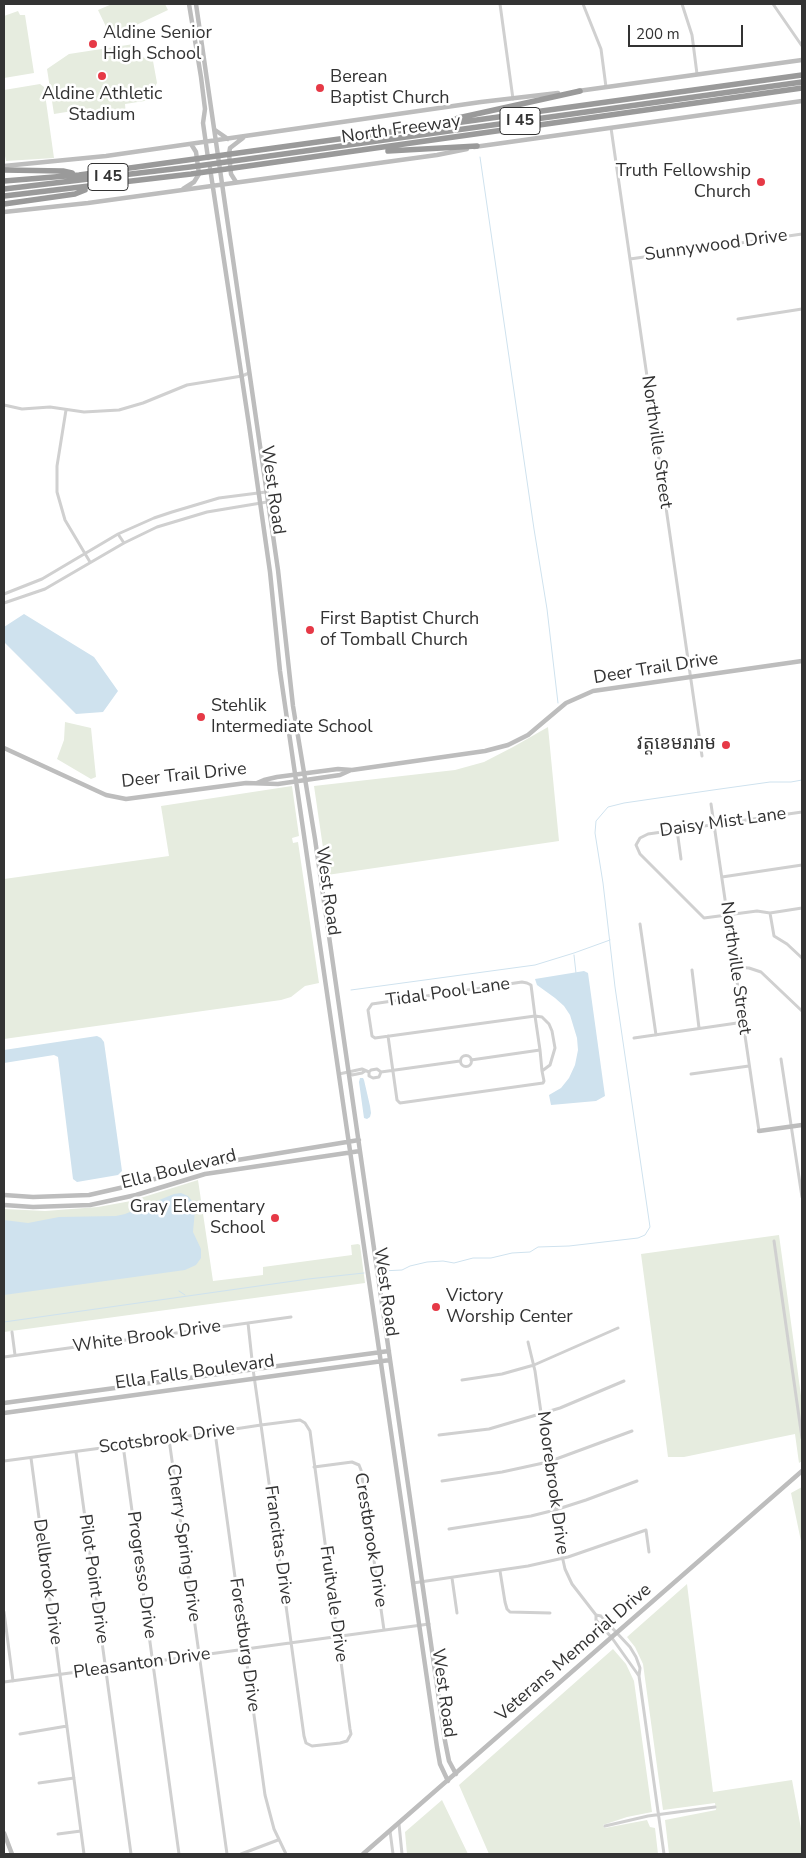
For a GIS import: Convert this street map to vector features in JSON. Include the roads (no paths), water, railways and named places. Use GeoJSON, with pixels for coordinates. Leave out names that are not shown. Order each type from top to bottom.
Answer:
{"type":"FeatureCollection","features":[{"type":"Feature","properties":{"kind":"highway","name":"North Freeway"},"geometry":{"type":"LineString","coordinates":[[4,189],[190,167],[238,156],[448,124],[802,75]]}},
{"type":"Feature","properties":{"kind":"highway","name":"North Freeway"},"geometry":{"type":"LineString","coordinates":[[4,181],[238,156],[802,82]]}},
{"type":"Feature","properties":{"kind":"highway","name":"North Freeway"},"geometry":{"type":"LineString","coordinates":[[4,196],[239,168],[802,88]]}},
{"type":"Feature","properties":{"kind":"highway"},"geometry":{"type":"LineString","coordinates":[[448,124],[458,118],[580,91]]}},
{"type":"Feature","properties":{"kind":"highway"},"geometry":{"type":"LineString","coordinates":[[334,155],[477,146]]}},
{"type":"Feature","properties":{"kind":"highway"},"geometry":{"type":"LineString","coordinates":[[4,170],[63,171],[79,174]]}},
{"type":"Feature","properties":{"kind":"highway"},"geometry":{"type":"LineString","coordinates":[[4,204],[75,194],[90,187]]}},
{"type":"Feature","properties":{"kind":"main road","name":"West Road"},"geometry":{"type":"LineString","coordinates":[[189,4],[201,77],[204,110],[203,123],[242,376],[270,572],[280,671],[350,1152],[440,1764],[448,1781]]}},
{"type":"Feature","properties":{"kind":"main road","name":"West Road"},"geometry":{"type":"LineString","coordinates":[[196,4],[278,570],[293,706],[315,837],[446,1743],[449,1761],[456,1774]]}},
{"type":"Feature","properties":{"kind":"main road"},"geometry":{"type":"LineString","coordinates":[[4,166],[77,159],[216,141],[481,102],[580,91],[802,60]]}},
{"type":"Feature","properties":{"kind":"main road"},"geometry":{"type":"LineString","coordinates":[[201,77],[207,76]]}},
{"type":"Feature","properties":{"kind":"main road"},"geometry":{"type":"LineString","coordinates":[[4,212],[81,204],[182,190],[437,154],[477,146],[802,101]]}},
{"type":"Feature","properties":{"kind":"main road"},"geometry":{"type":"LineString","coordinates":[[204,110],[212,108]]}},
{"type":"Feature","properties":{"kind":"main road"},"geometry":{"type":"LineString","coordinates":[[214,129],[228,139]]}},
{"type":"Feature","properties":{"kind":"main road"},"geometry":{"type":"LineString","coordinates":[[236,182],[232,174],[230,148],[244,137]]}},
{"type":"Feature","properties":{"kind":"main road"},"geometry":{"type":"LineString","coordinates":[[182,190],[194,182],[199,174],[196,152],[191,144]]}},
{"type":"Feature","properties":{"kind":"main road"},"geometry":{"type":"LineString","coordinates":[[225,267],[233,265]]}},
{"type":"Feature","properties":{"kind":"main road"},"geometry":{"type":"LineString","coordinates":[[233,317],[240,316]]}},
{"type":"Feature","properties":{"kind":"main road"},"geometry":{"type":"LineString","coordinates":[[270,572],[278,570]]}},
{"type":"Feature","properties":{"kind":"main road"},"geometry":{"type":"LineString","coordinates":[[278,639],[285,639]]}},
{"type":"Feature","properties":{"kind":"main road","name":"Deer Trail Drive"},"geometry":{"type":"LineString","coordinates":[[257,783],[296,774],[338,769],[352,770],[499,748],[528,735],[566,703],[593,691],[802,661]]}},
{"type":"Feature","properties":{"kind":"main road"},"geometry":{"type":"LineString","coordinates":[[286,707],[293,706]]}},
{"type":"Feature","properties":{"kind":"main road","name":"Deer Trail Drive"},"geometry":{"type":"LineString","coordinates":[[4,748],[83,785],[116,798],[137,799],[246,783],[278,784],[340,775],[352,770]]}},
{"type":"Feature","properties":{"kind":"main road"},"geometry":{"type":"LineString","coordinates":[[305,839],[315,837]]}},
{"type":"Feature","properties":{"kind":"main road"},"geometry":{"type":"LineString","coordinates":[[322,958],[332,956]]}},
{"type":"Feature","properties":{"kind":"main road"},"geometry":{"type":"LineString","coordinates":[[331,1013],[339,1012]]}},
{"type":"Feature","properties":{"kind":"main road"},"geometry":{"type":"LineString","coordinates":[[759,1132],[802,1125]]}},
{"type":"Feature","properties":{"kind":"main road","name":"Ella Boulevard"},"geometry":{"type":"LineString","coordinates":[[4,1195],[51,1197],[101,1193],[201,1166],[359,1140]]}},
{"type":"Feature","properties":{"kind":"main road","name":"Ella Boulevard"},"geometry":{"type":"LineString","coordinates":[[4,1205],[51,1207],[84,1205],[110,1201],[204,1174],[360,1151]]}},
{"type":"Feature","properties":{"kind":"main road"},"geometry":{"type":"LineString","coordinates":[[268,1154],[270,1163]]}},
{"type":"Feature","properties":{"kind":"main road"},"geometry":{"type":"LineString","coordinates":[[201,1166],[204,1174]]}},
{"type":"Feature","properties":{"kind":"main road"},"geometry":{"type":"LineString","coordinates":[[51,1197],[51,1207]]}},
{"type":"Feature","properties":{"kind":"main road","name":"Ella Falls Boulevard"},"geometry":{"type":"LineString","coordinates":[[4,1404],[389,1351]]}},
{"type":"Feature","properties":{"kind":"main road","name":"Ella Falls Boulevard"},"geometry":{"type":"LineString","coordinates":[[4,1413],[390,1360]]}},
{"type":"Feature","properties":{"kind":"main road"},"geometry":{"type":"LineString","coordinates":[[151,1384],[152,1393]]}},
{"type":"Feature","properties":{"kind":"main road"},"geometry":{"type":"LineString","coordinates":[[69,1395],[70,1405]]}},
{"type":"Feature","properties":{"kind":"main road"},"geometry":{"type":"LineString","coordinates":[[392,1435],[401,1434]]}},
{"type":"Feature","properties":{"kind":"main road","name":"Veterans Memorial Drive"},"geometry":{"type":"LineString","coordinates":[[363,1854],[802,1471]]}},
{"type":"Feature","properties":{"kind":"main road"},"geometry":{"type":"LineString","coordinates":[[401,1498],[411,1497]]}},
{"type":"Feature","properties":{"kind":"main road"},"geometry":{"type":"LineString","coordinates":[[428,1685],[437,1684]]}},
{"type":"Feature","properties":{"kind":"main road"},"geometry":{"type":"LineString","coordinates":[[436,1735],[446,1743]]}},
{"type":"Feature","properties":{"kind":"main road"},"geometry":{"type":"LineString","coordinates":[[4,1833],[12,1854]]}},
{"type":"Feature","properties":{"kind":"street"},"geometry":{"type":"LineString","coordinates":[[500,4],[513,99]]}},
{"type":"Feature","properties":{"kind":"street"},"geometry":{"type":"LineString","coordinates":[[583,4],[601,49],[606,87]]}},
{"type":"Feature","properties":{"kind":"street"},"geometry":{"type":"LineString","coordinates":[[682,4],[692,35],[697,74]]}},
{"type":"Feature","properties":{"kind":"street"},"geometry":{"type":"LineString","coordinates":[[773,4],[802,46]]}},
{"type":"Feature","properties":{"kind":"street","name":"Northville Street"},"geometry":{"type":"LineString","coordinates":[[611,128],[702,756]]}},
{"type":"Feature","properties":{"kind":"street","name":"Sunnywood Drive"},"geometry":{"type":"LineString","coordinates":[[630,259],[802,234]]}},
{"type":"Feature","properties":{"kind":"street"},"geometry":{"type":"LineString","coordinates":[[738,319],[802,309]]}},
{"type":"Feature","properties":{"kind":"street"},"geometry":{"type":"LineString","coordinates":[[4,405],[22,409],[50,407],[84,412],[119,410],[143,403],[188,385],[242,376],[249,373]]}},
{"type":"Feature","properties":{"kind":"street"},"geometry":{"type":"LineString","coordinates":[[66,410],[57,466],[57,492],[65,520],[90,562]]}},
{"type":"Feature","properties":{"kind":"street"},"geometry":{"type":"LineString","coordinates":[[4,594],[42,579],[118,534],[154,518],[219,498],[266,492]]}},
{"type":"Feature","properties":{"kind":"street"},"geometry":{"type":"LineString","coordinates":[[4,604],[45,589],[124,543],[157,528],[207,512],[267,502]]}},
{"type":"Feature","properties":{"kind":"street"},"geometry":{"type":"LineString","coordinates":[[118,534],[124,543]]}},
{"type":"Feature","properties":{"kind":"street","name":"Northville Street"},"geometry":{"type":"LineString","coordinates":[[711,804],[759,1132]]}},
{"type":"Feature","properties":{"kind":"street","name":"Daisy Mist Lane"},"geometry":{"type":"LineString","coordinates":[[728,916],[707,919],[699,916],[637,850],[636,845],[640,838],[648,834],[802,812]]}},
{"type":"Feature","properties":{"kind":"street"},"geometry":{"type":"LineString","coordinates":[[677,830],[681,859]]}},
{"type":"Feature","properties":{"kind":"street"},"geometry":{"type":"LineString","coordinates":[[722,878],[802,865]]}},
{"type":"Feature","properties":{"kind":"street"},"geometry":{"type":"LineString","coordinates":[[728,916],[757,911],[770,912],[802,908]]}},
{"type":"Feature","properties":{"kind":"street"},"geometry":{"type":"LineString","coordinates":[[770,912],[774,936],[787,944],[802,958]]}},
{"type":"Feature","properties":{"kind":"street"},"geometry":{"type":"LineString","coordinates":[[640,924],[656,1035]]}},
{"type":"Feature","properties":{"kind":"street"},"geometry":{"type":"LineString","coordinates":[[799,955],[802,951]]}},
{"type":"Feature","properties":{"kind":"street"},"geometry":{"type":"LineString","coordinates":[[735,967],[749,968],[761,972],[802,1011]]}},
{"type":"Feature","properties":{"kind":"street"},"geometry":{"type":"LineString","coordinates":[[692,970],[699,1028]]}},
{"type":"Feature","properties":{"kind":"street","name":"Tidal Pool Lane"},"geometry":{"type":"LineString","coordinates":[[388,1036],[373,1038],[372,1036],[368,1010],[372,1004],[522,982],[531,985],[535,1016]]}},
{"type":"Feature","properties":{"kind":"street"},"geometry":{"type":"LineString","coordinates":[[535,1016],[543,1083],[403,1104],[397,1100],[388,1036],[535,1016],[542,1017],[549,1024],[554,1040],[553,1058],[547,1069],[542,1071]]}},
{"type":"Feature","properties":{"kind":"street"},"geometry":{"type":"LineString","coordinates":[[634,1038],[744,1022]]}},
{"type":"Feature","properties":{"kind":"street"},"geometry":{"type":"LineString","coordinates":[[471,1060],[540,1050]]}},
{"type":"Feature","properties":{"kind":"street"},"geometry":{"type":"LineString","coordinates":[[460,1061],[464,1055],[470,1057],[471,1060]]}},
{"type":"Feature","properties":{"kind":"street"},"geometry":{"type":"LineString","coordinates":[[781,1059],[802,1197]]}},
{"type":"Feature","properties":{"kind":"street"},"geometry":{"type":"LineString","coordinates":[[460,1061],[462,1065],[466,1066],[470,1064],[471,1060]]}},
{"type":"Feature","properties":{"kind":"street"},"geometry":{"type":"LineString","coordinates":[[367,1072],[377,1069],[381,1072],[393,1071],[460,1061]]}},
{"type":"Feature","properties":{"kind":"street"},"geometry":{"type":"LineString","coordinates":[[691,1074],[750,1066]]}},
{"type":"Feature","properties":{"kind":"street"},"geometry":{"type":"LineString","coordinates":[[339,1074],[362,1069],[373,1078],[379,1077],[381,1072]]}},
{"type":"Feature","properties":{"kind":"street"},"geometry":{"type":"LineString","coordinates":[[774,1242],[802,1438]]}},
{"type":"Feature","properties":{"kind":"street","name":"White Brook Drive"},"geometry":{"type":"LineString","coordinates":[[4,1356],[291,1317]]}},
{"type":"Feature","properties":{"kind":"street","name":"Francitas Drive"},"geometry":{"type":"LineString","coordinates":[[248,1323],[305,1740],[312,1746],[328,1744]]}},
{"type":"Feature","properties":{"kind":"street"},"geometry":{"type":"LineString","coordinates":[[462,1380],[502,1374],[534,1365],[618,1328]]}},
{"type":"Feature","properties":{"kind":"street"},"geometry":{"type":"LineString","coordinates":[[12,1332],[15,1355]]}},
{"type":"Feature","properties":{"kind":"street","name":"Moorebrook Drive"},"geometry":{"type":"LineString","coordinates":[[528,1342],[542,1413],[562,1558],[569,1580],[596,1615],[596,1620],[612,1638],[639,1676]]}},
{"type":"Feature","properties":{"kind":"street"},"geometry":{"type":"LineString","coordinates":[[438,1435],[489,1429],[574,1403],[624,1381]]}},
{"type":"Feature","properties":{"kind":"street","name":"Scotsbrook Drive"},"geometry":{"type":"LineString","coordinates":[[4,1461],[300,1420],[306,1423],[309,1428],[312,1447]]}},
{"type":"Feature","properties":{"kind":"street"},"geometry":{"type":"LineString","coordinates":[[442,1481],[502,1472],[548,1462],[632,1431]]}},
{"type":"Feature","properties":{"kind":"street","name":"Forestburg Drive"},"geometry":{"type":"LineString","coordinates":[[215,1432],[265,1795],[269,1816],[278,1840],[286,1854]]}},
{"type":"Feature","properties":{"kind":"street","name":"Cherry Spring Drive"},"geometry":{"type":"LineString","coordinates":[[169,1439],[227,1854]]}},
{"type":"Feature","properties":{"kind":"street","name":"Progresso Drive"},"geometry":{"type":"LineString","coordinates":[[123,1445],[179,1854]]}},
{"type":"Feature","properties":{"kind":"street","name":"Fruitvale Drive"},"geometry":{"type":"LineString","coordinates":[[312,1447],[350,1734],[347,1741],[328,1744]]}},
{"type":"Feature","properties":{"kind":"street","name":"Pilot Point Drive"},"geometry":{"type":"LineString","coordinates":[[76,1452],[131,1854]]}},
{"type":"Feature","properties":{"kind":"street","name":"Dellbrook Drive"},"geometry":{"type":"LineString","coordinates":[[31,1458],[84,1854]]}},
{"type":"Feature","properties":{"kind":"street","name":"Crestbrook Drive"},"geometry":{"type":"LineString","coordinates":[[314,1467],[352,1462],[359,1465],[384,1630]]}},
{"type":"Feature","properties":{"kind":"street"},"geometry":{"type":"LineString","coordinates":[[449,1529],[531,1516],[555,1510],[637,1481]]}},
{"type":"Feature","properties":{"kind":"street"},"geometry":{"type":"LineString","coordinates":[[413,1583],[500,1571],[562,1558],[646,1530],[649,1552]]}},
{"type":"Feature","properties":{"kind":"street"},"geometry":{"type":"LineString","coordinates":[[500,1571],[505,1602],[510,1612],[550,1613]]}},
{"type":"Feature","properties":{"kind":"street"},"geometry":{"type":"LineString","coordinates":[[452,1578],[457,1613]]}},
{"type":"Feature","properties":{"kind":"street"},"geometry":{"type":"LineString","coordinates":[[4,1612],[5,1632],[13,1681]]}},
{"type":"Feature","properties":{"kind":"street","name":"Moorebrook Drive"},"geometry":{"type":"LineString","coordinates":[[596,1615],[601,1616],[630,1647],[636,1656],[640,1668],[639,1676],[664,1854]]}},
{"type":"Feature","properties":{"kind":"street","name":"Pleasanton Drive"},"geometry":{"type":"LineString","coordinates":[[4,1682],[429,1624]]}},
{"type":"Feature","properties":{"kind":"street"},"geometry":{"type":"LineString","coordinates":[[20,1734],[67,1726]]}},
{"type":"Feature","properties":{"kind":"street"},"geometry":{"type":"LineString","coordinates":[[39,1783],[74,1778]]}},
{"type":"Feature","properties":{"kind":"street"},"geometry":{"type":"LineString","coordinates":[[605,1826],[624,1821],[714,1807]]}},
{"type":"Feature","properties":{"kind":"street"},"geometry":{"type":"LineString","coordinates":[[399,1824],[402,1854]]}},
{"type":"Feature","properties":{"kind":"street"},"geometry":{"type":"LineString","coordinates":[[58,1834],[81,1831]]}},
{"type":"Feature","properties":{"kind":"street"},"geometry":{"type":"LineString","coordinates":[[390,1831],[393,1854]]}},
{"type":"Feature","properties":{"kind":"street"},"geometry":{"type":"LineString","coordinates":[[240,1854],[278,1840]]}},
{"type":"Feature","properties":{"kind":"water"},"geometry":{"type":"Polygon","coordinates":[[[24,614],[94,657],[118,691],[103,712],[76,714],[4,642],[4,627],[24,614]]]}},
{"type":"Feature","properties":{"kind":"water"},"geometry":{"type":"Polygon","coordinates":[[[584,971],[588,973],[605,1096],[596,1101],[551,1105],[549,1095],[561,1088],[569,1078],[575,1065],[578,1050],[577,1038],[570,1015],[564,1006],[537,985],[535,979],[584,971]]]}},
{"type":"Feature","properties":{"kind":"water"},"geometry":{"type":"Polygon","coordinates":[[[97,1036],[104,1042],[122,1171],[118,1175],[77,1182],[73,1179],[58,1057],[54,1055],[4,1063],[4,1050],[97,1036]]]}},
{"type":"Feature","properties":{"kind":"water"},"geometry":{"type":"Polygon","coordinates":[[[360,1078],[364,1080],[370,1106],[371,1113],[367,1119],[364,1118],[360,1078]]]}},
{"type":"Feature","properties":{"kind":"water"},"geometry":{"type":"Polygon","coordinates":[[[181,1193],[188,1196],[193,1202],[195,1210],[193,1232],[201,1249],[201,1258],[196,1265],[185,1270],[4,1295],[4,1220],[28,1223],[59,1217],[116,1216],[181,1193]]]}},
{"type":"Feature","properties":{"kind":"waterway"},"geometry":{"type":"LineString","coordinates":[[480,157],[547,609],[558,703]]}},
{"type":"Feature","properties":{"kind":"waterway"},"geometry":{"type":"LineString","coordinates":[[381,1271],[402,1270],[427,1262],[443,1261],[454,1263],[473,1258],[491,1258],[512,1253],[530,1252],[538,1247],[569,1246],[638,1238],[645,1235],[650,1227],[615,987],[595,833],[596,821],[608,807],[624,803],[770,782],[802,780]]}},
{"type":"Feature","properties":{"kind":"waterway"},"geometry":{"type":"LineString","coordinates":[[351,990],[535,965],[610,940]]}},
{"type":"Feature","properties":{"kind":"waterway"},"geometry":{"type":"LineString","coordinates":[[574,955],[576,973]]}},
{"type":"Feature","properties":{"kind":"waterway"},"geometry":{"type":"LineString","coordinates":[[4,1322],[308,1279],[364,1273]]}},
{"type":"Feature","properties":{"kind":"waterway"},"geometry":{"type":"LineString","coordinates":[[179,1291],[185,1295]]}},
{"type":"Feature","properties":{"kind":"place","name":"Aldine Senior High School"},"geometry":{"type":"Point","coordinates":[93,44]}},
{"type":"Feature","properties":{"kind":"place","name":"Aldine Athletic Stadium"},"geometry":{"type":"Point","coordinates":[102,76]}},
{"type":"Feature","properties":{"kind":"place","name":"Berean Baptist Church"},"geometry":{"type":"Point","coordinates":[320,88]}},
{"type":"Feature","properties":{"kind":"place","name":"Truth Fellowship Church"},"geometry":{"type":"Point","coordinates":[761,182]}},
{"type":"Feature","properties":{"kind":"place","name":"First Baptist Church of Tomball Church"},"geometry":{"type":"Point","coordinates":[310,630]}},
{"type":"Feature","properties":{"kind":"place","name":"Stehlik Intermediate School"},"geometry":{"type":"Point","coordinates":[201,717]}},
{"type":"Feature","properties":{"kind":"place","name":"វត្តខេមរារាម"},"geometry":{"type":"Point","coordinates":[726,745]}},
{"type":"Feature","properties":{"kind":"place","name":"Gray Elementary School"},"geometry":{"type":"Point","coordinates":[275,1218]}},
{"type":"Feature","properties":{"kind":"place","name":"Victory Worship Center"},"geometry":{"type":"Point","coordinates":[436,1307]}}]}
